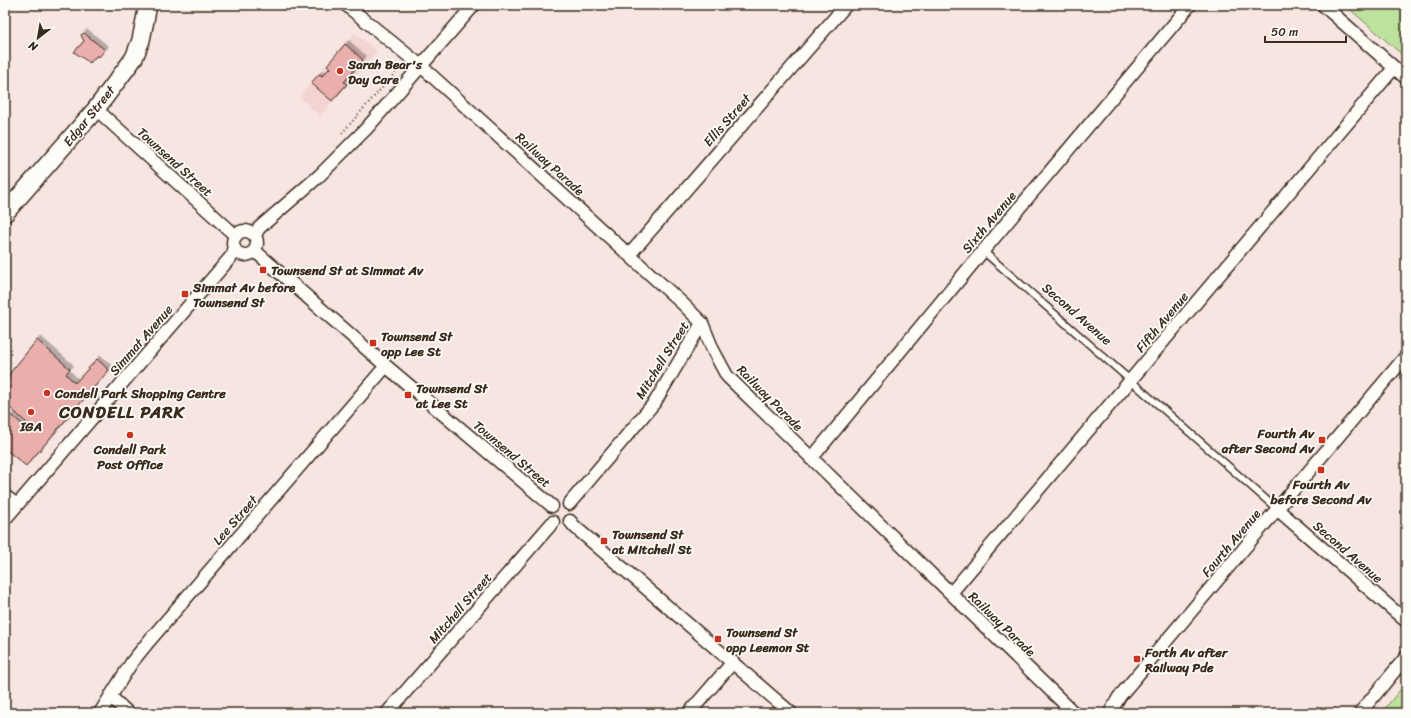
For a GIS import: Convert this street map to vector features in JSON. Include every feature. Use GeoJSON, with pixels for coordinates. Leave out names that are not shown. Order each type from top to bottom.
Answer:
{"type":"FeatureCollection","features":[{"type":"Feature","properties":{"kind":"main road","name":"Edgar Street"},"geometry":{"type":"LineString","coordinates":[[5,214],[96,109],[134,58],[141,40],[148,5]]}},
{"type":"Feature","properties":{"kind":"street","name":"Railway Parade"},"geometry":{"type":"LineString","coordinates":[[346,5],[421,66],[630,254],[702,323],[713,350],[727,376],[1074,713]]}},
{"type":"Feature","properties":{"kind":"street"},"geometry":{"type":"LineString","coordinates":[[255,235],[260,228],[319,176],[366,129],[474,5]]}},
{"type":"Feature","properties":{"kind":"street","name":"Ellis Street"},"geometry":{"type":"LineString","coordinates":[[630,254],[846,5]]}},
{"type":"Feature","properties":{"kind":"street","name":"Sixth Avenue"},"geometry":{"type":"LineString","coordinates":[[811,459],[983,251],[1190,5]]}},
{"type":"Feature","properties":{"kind":"street"},"geometry":{"type":"LineString","coordinates":[[1323,5],[1406,78]]}},
{"type":"Feature","properties":{"kind":"street","name":"Fifth Avenue"},"geometry":{"type":"LineString","coordinates":[[951,593],[1394,68]]}},
{"type":"Feature","properties":{"kind":"street","name":"Townsend Street"},"geometry":{"type":"LineString","coordinates":[[96,109],[236,236]]}},
{"type":"Feature","properties":{"kind":"street"},"geometry":{"type":"LineString","coordinates":[[245,231],[255,235],[258,244],[255,251],[249,255],[244,255],[236,251],[234,245],[236,236],[245,231]]}},
{"type":"Feature","properties":{"kind":"street","name":"Simmat Avenue"},"geometry":{"type":"LineString","coordinates":[[5,519],[236,251]]}},
{"type":"Feature","properties":{"kind":"street","name":"Townsend Street"},"geometry":{"type":"LineString","coordinates":[[255,251],[386,366],[552,506]]}},
{"type":"Feature","properties":{"kind":"street","name":"Mitchell Street"},"geometry":{"type":"LineString","coordinates":[[569,504],[655,402],[702,323]]}},
{"type":"Feature","properties":{"kind":"street","name":"Fourth Avenue"},"geometry":{"type":"LineString","coordinates":[[1110,713],[1119,697],[1406,356]]}},
{"type":"Feature","properties":{"kind":"street","name":"Lee Street"},"geometry":{"type":"LineString","coordinates":[[100,713],[149,640],[386,366]]}},
{"type":"Feature","properties":{"kind":"street"},"geometry":{"type":"LineString","coordinates":[[5,496],[17,505]]}},
{"type":"Feature","properties":{"kind":"street"},"geometry":{"type":"LineString","coordinates":[[562,501],[569,504],[573,514],[570,521],[560,525],[553,522],[550,516],[552,506],[562,501]]}},
{"type":"Feature","properties":{"kind":"street","name":"Second Avenue"},"geometry":{"type":"LineString","coordinates":[[1277,509],[1406,621]]}},
{"type":"Feature","properties":{"kind":"street"},"geometry":{"type":"LineString","coordinates":[[570,521],[575,527],[791,713]]}},
{"type":"Feature","properties":{"kind":"street","name":"Mitchell Street"},"geometry":{"type":"LineString","coordinates":[[387,713],[553,522]]}},
{"type":"Feature","properties":{"kind":"street"},"geometry":{"type":"LineString","coordinates":[[1364,712],[1406,658]]}},
{"type":"Feature","properties":{"kind":"street"},"geometry":{"type":"LineString","coordinates":[[689,713],[733,662]]}},
{"type":"Feature","properties":{"kind":"street"},"geometry":{"type":"LineString","coordinates":[[110,696],[128,713]]}},
{"type":"Feature","properties":{"kind":"lane","name":"Second Avenue"},"geometry":{"type":"LineString","coordinates":[[983,251],[1132,380],[1277,509]]}},
{"type":"Feature","properties":{"kind":"path"},"geometry":{"type":"LineString","coordinates":[[342,133],[402,64]]}},
{"type":"Feature","properties":{"kind":"shaded area"},"geometry":{"type":"Polygon","coordinates":[[[355,33],[377,51],[320,116],[299,97],[355,33]]]}},
{"type":"Feature","properties":{"kind":"green space"},"geometry":{"type":"Polygon","coordinates":[[[1345,5],[1406,5],[1406,58],[1345,5]]]}},
{"type":"Feature","properties":{"kind":"green space"},"geometry":{"type":"Polygon","coordinates":[[[1406,683],[1406,713],[1381,713],[1406,683]]]}},
{"type":"Feature","properties":{"kind":"building"},"geometry":{"type":"Polygon","coordinates":[[[84,33],[105,50],[99,57],[97,55],[90,63],[74,52],[84,41],[81,35],[84,33]]]}},
{"type":"Feature","properties":{"kind":"building","name":"Sarah Bear's Day Care"},"geometry":{"type":"Polygon","coordinates":[[[345,44],[363,60],[344,82],[347,84],[332,101],[311,83],[319,74],[322,76],[330,68],[327,65],[345,44]]]}},
{"type":"Feature","properties":{"kind":"building","name":"Condell Park Shopping Centre"},"geometry":{"type":"Polygon","coordinates":[[[37,340],[70,369],[66,374],[75,383],[97,359],[109,370],[26,466],[5,449],[5,423],[12,415],[26,428],[29,425],[5,403],[5,379],[37,340]]]}},
{"type":"Feature","properties":{"kind":"place","name":"Sarah Bear's Day Care"},"geometry":{"type":"Point","coordinates":[340,71]}},
{"type":"Feature","properties":{"kind":"place","name":"Townsend St at Simmat Av"},"geometry":{"type":"Point","coordinates":[263,270]}},
{"type":"Feature","properties":{"kind":"place","name":"Simmat Av before Townsend St"},"geometry":{"type":"Point","coordinates":[185,294]}},
{"type":"Feature","properties":{"kind":"place","name":"Townsend St opp Lee St"},"geometry":{"type":"Point","coordinates":[373,343]}},
{"type":"Feature","properties":{"kind":"place","name":"Condell Park Shopping Centre"},"geometry":{"type":"Point","coordinates":[47,393]}},
{"type":"Feature","properties":{"kind":"place","name":"Townsend St at Lee St"},"geometry":{"type":"Point","coordinates":[408,395]}},
{"type":"Feature","properties":{"kind":"place","name":"IGA"},"geometry":{"type":"Point","coordinates":[31,412]}},
{"type":"Feature","properties":{"kind":"place","name":"Condell Park Post Office"},"geometry":{"type":"Point","coordinates":[130,435]}},
{"type":"Feature","properties":{"kind":"place","name":"Fourth Av after Second Av"},"geometry":{"type":"Point","coordinates":[1322,440]}},
{"type":"Feature","properties":{"kind":"place","name":"Fourth Av before Second Av"},"geometry":{"type":"Point","coordinates":[1321,470]}},
{"type":"Feature","properties":{"kind":"place","name":"Townsend St at Mitchell St"},"geometry":{"type":"Point","coordinates":[604,541]}},
{"type":"Feature","properties":{"kind":"place","name":"Townsend St opp Leemon St"},"geometry":{"type":"Point","coordinates":[718,639]}},
{"type":"Feature","properties":{"kind":"place","name":"Forth Av after Railway Pde"},"geometry":{"type":"Point","coordinates":[1137,659]}},
{"type":"Feature","properties":{"kind":"district","name":"CONDELL PARK"},"geometry":{"type":"Point","coordinates":[122,412]}}]}
